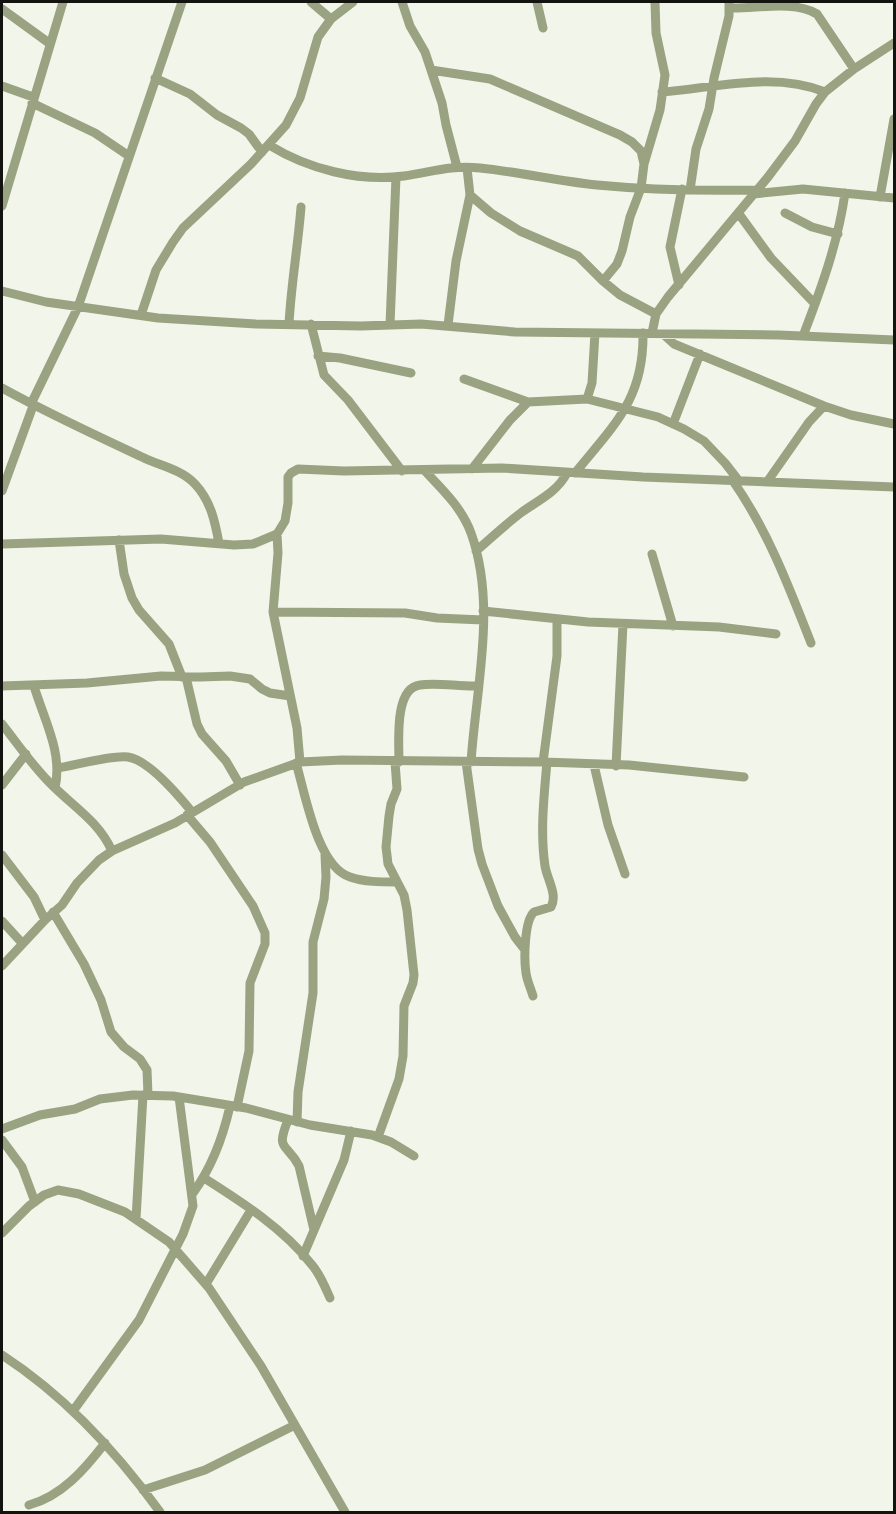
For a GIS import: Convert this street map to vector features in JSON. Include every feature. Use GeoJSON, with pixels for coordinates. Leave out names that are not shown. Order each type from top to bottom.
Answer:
{"type":"FeatureCollection","features":[{"type":"Feature","properties":{"kind":"street"},"geometry":{"type":"LineString","coordinates":[[2,206],[63,2]]}},
{"type":"Feature","properties":{"kind":"street"},"geometry":{"type":"LineString","coordinates":[[2,490],[32,405],[78,307],[182,2]]}},
{"type":"Feature","properties":{"kind":"street"},"geometry":{"type":"LineString","coordinates":[[311,2],[331,19]]}},
{"type":"Feature","properties":{"kind":"street"},"geometry":{"type":"LineString","coordinates":[[141,315],[156,270],[172,242],[265,149],[295,112],[318,37],[331,19],[353,2]]}},
{"type":"Feature","properties":{"kind":"street"},"geometry":{"type":"LineString","coordinates":[[402,2],[410,26],[425,52],[442,103],[446,125],[470,195],[456,261],[448,325]]}},
{"type":"Feature","properties":{"kind":"street"},"geometry":{"type":"LineString","coordinates":[[537,2],[543,28]]}},
{"type":"Feature","properties":{"kind":"street"},"geometry":{"type":"LineString","coordinates":[[603,281],[617,264],[641,188],[644,164],[660,110],[665,75],[656,33],[655,2]]}},
{"type":"Feature","properties":{"kind":"street"},"geometry":{"type":"LineString","coordinates":[[679,285],[670,247],[709,109],[729,16],[729,5],[808,8],[817,14],[854,69]]}},
{"type":"Feature","properties":{"kind":"street"},"geometry":{"type":"LineString","coordinates":[[2,9],[49,44]]}},
{"type":"Feature","properties":{"kind":"street"},"geometry":{"type":"LineString","coordinates":[[476,552],[521,513],[561,484],[626,409],[641,373],[648,333],[656,314],[739,214],[795,141],[825,92],[854,69],[894,43]]}},
{"type":"Feature","properties":{"kind":"street"},"geometry":{"type":"LineString","coordinates":[[431,70],[490,80],[620,135],[641,151],[644,164]]}},
{"type":"Feature","properties":{"kind":"street"},"geometry":{"type":"LineString","coordinates":[[155,78],[190,94],[217,115],[249,134],[265,149],[314,167],[360,176],[396,177],[462,167],[597,185],[754,192],[803,189],[894,198]]}},
{"type":"Feature","properties":{"kind":"street"},"geometry":{"type":"LineString","coordinates":[[662,92],[765,82],[807,84],[825,92]]}},
{"type":"Feature","properties":{"kind":"street"},"geometry":{"type":"LineString","coordinates":[[2,86],[95,134],[129,156]]}},
{"type":"Feature","properties":{"kind":"street"},"geometry":{"type":"LineString","coordinates":[[880,197],[894,119]]}},
{"type":"Feature","properties":{"kind":"street"},"geometry":{"type":"LineString","coordinates":[[390,325],[396,177]]}},
{"type":"Feature","properties":{"kind":"street"},"geometry":{"type":"LineString","coordinates":[[803,336],[838,234],[845,193]]}},
{"type":"Feature","properties":{"kind":"street"},"geometry":{"type":"LineString","coordinates":[[470,195],[491,213],[520,231],[578,256],[620,295],[656,314]]}},
{"type":"Feature","properties":{"kind":"street"},"geometry":{"type":"LineString","coordinates":[[290,324],[291,293],[301,207]]}},
{"type":"Feature","properties":{"kind":"street"},"geometry":{"type":"LineString","coordinates":[[785,213],[812,227],[838,234]]}},
{"type":"Feature","properties":{"kind":"street"},"geometry":{"type":"LineString","coordinates":[[739,214],[771,258],[815,304]]}},
{"type":"Feature","properties":{"kind":"street"},"geometry":{"type":"LineString","coordinates":[[2,291],[78,307],[204,321],[448,325],[514,332],[803,336],[894,340]]}},
{"type":"Feature","properties":{"kind":"street"},"geometry":{"type":"LineString","coordinates":[[311,324],[324,375],[348,400],[402,471]]}},
{"type":"Feature","properties":{"kind":"street"},"geometry":{"type":"LineString","coordinates":[[587,399],[592,383],[595,333]]}},
{"type":"Feature","properties":{"kind":"street"},"geometry":{"type":"LineString","coordinates":[[663,334],[674,344],[824,406],[851,415],[894,424]]}},
{"type":"Feature","properties":{"kind":"street"},"geometry":{"type":"LineString","coordinates":[[673,424],[700,354]]}},
{"type":"Feature","properties":{"kind":"street"},"geometry":{"type":"LineString","coordinates":[[318,356],[340,358],[411,373]]}},
{"type":"Feature","properties":{"kind":"street"},"geometry":{"type":"LineString","coordinates":[[464,379],[528,402],[587,399],[658,417],[704,441],[725,463],[772,547],[812,643]]}},
{"type":"Feature","properties":{"kind":"street"},"geometry":{"type":"LineString","coordinates":[[2,388],[32,405],[152,462],[180,472],[204,495],[213,515],[219,543]]}},
{"type":"Feature","properties":{"kind":"street"},"geometry":{"type":"LineString","coordinates":[[472,469],[510,420],[528,402]]}},
{"type":"Feature","properties":{"kind":"street"},"geometry":{"type":"LineString","coordinates":[[767,482],[824,406]]}},
{"type":"Feature","properties":{"kind":"street"},"geometry":{"type":"LineString","coordinates":[[396,882],[348,877],[341,873],[325,855],[316,837],[298,762],[297,728],[273,612],[278,565],[277,534],[285,521],[288,503],[287,481],[294,470],[402,471],[502,468],[894,487]]}},
{"type":"Feature","properties":{"kind":"street"},"geometry":{"type":"LineString","coordinates":[[424,470],[451,499],[470,531],[476,552],[484,599],[478,686],[468,762],[478,849],[498,906],[525,950]]}},
{"type":"Feature","properties":{"kind":"street"},"geometry":{"type":"LineString","coordinates":[[2,544],[162,539],[253,544],[277,534]]}},
{"type":"Feature","properties":{"kind":"street"},"geometry":{"type":"LineString","coordinates":[[120,540],[124,574],[132,598],[139,610],[169,644],[184,677],[202,734],[234,772],[240,785]]}},
{"type":"Feature","properties":{"kind":"street"},"geometry":{"type":"LineString","coordinates":[[652,554],[673,626]]}},
{"type":"Feature","properties":{"kind":"street"},"geometry":{"type":"LineString","coordinates":[[273,612],[405,613],[437,618],[483,616],[557,619],[745,629],[776,634]]}},
{"type":"Feature","properties":{"kind":"street"},"geometry":{"type":"LineString","coordinates":[[533,996],[526,973],[525,950],[530,915],[546,910],[553,903],[554,897],[545,863],[542,835],[545,762],[557,656],[557,619]]}},
{"type":"Feature","properties":{"kind":"street"},"geometry":{"type":"LineString","coordinates":[[616,766],[623,624]]}},
{"type":"Feature","properties":{"kind":"street"},"geometry":{"type":"LineString","coordinates":[[2,686],[87,683],[160,676],[242,677],[250,679],[270,693],[290,696]]}},
{"type":"Feature","properties":{"kind":"street"},"geometry":{"type":"LineString","coordinates":[[378,1137],[399,1079],[403,1056],[404,1006],[414,975],[404,895],[388,864],[386,847],[391,804],[397,789],[401,706],[407,693],[415,686],[422,684],[478,686]]}},
{"type":"Feature","properties":{"kind":"street"},"geometry":{"type":"LineString","coordinates":[[34,686],[55,748],[58,768],[55,788]]}},
{"type":"Feature","properties":{"kind":"street"},"geometry":{"type":"LineString","coordinates":[[2,724],[55,788],[94,822],[106,837],[112,851]]}},
{"type":"Feature","properties":{"kind":"street"},"geometry":{"type":"LineString","coordinates":[[2,785],[26,754]]}},
{"type":"Feature","properties":{"kind":"street"},"geometry":{"type":"LineString","coordinates":[[58,768],[118,758],[134,759],[156,774],[210,842],[253,906],[265,933],[265,944],[250,983],[249,1051],[234,1106],[204,1178],[193,1193]]}},
{"type":"Feature","properties":{"kind":"street"},"geometry":{"type":"LineString","coordinates":[[2,966],[22,943],[62,905],[93,865],[112,851],[190,814],[240,785],[298,762],[353,760],[545,762],[629,765],[744,777]]}},
{"type":"Feature","properties":{"kind":"street"},"geometry":{"type":"LineString","coordinates":[[594,765],[608,825],[625,873]]}},
{"type":"Feature","properties":{"kind":"street"},"geometry":{"type":"LineString","coordinates":[[2,855],[34,897],[45,920]]}},
{"type":"Feature","properties":{"kind":"street"},"geometry":{"type":"LineString","coordinates":[[314,1230],[299,1166],[282,1142],[293,1121],[313,993],[313,942],[324,899],[325,855]]}},
{"type":"Feature","properties":{"kind":"street"},"geometry":{"type":"LineString","coordinates":[[53,912],[94,983],[111,1032],[124,1047],[140,1059],[147,1070],[136,1219]]}},
{"type":"Feature","properties":{"kind":"street"},"geometry":{"type":"LineString","coordinates":[[2,921],[22,943]]}},
{"type":"Feature","properties":{"kind":"street"},"geometry":{"type":"LineString","coordinates":[[2,1129],[40,1114],[75,1109],[100,1099],[145,1095],[179,1097],[234,1106],[293,1121],[378,1137],[392,1142],[414,1156]]}},
{"type":"Feature","properties":{"kind":"street"},"geometry":{"type":"LineString","coordinates":[[73,1411],[139,1320],[183,1234],[194,1206],[179,1097]]}},
{"type":"Feature","properties":{"kind":"street"},"geometry":{"type":"LineString","coordinates":[[303,1256],[344,1160],[351,1131]]}},
{"type":"Feature","properties":{"kind":"street"},"geometry":{"type":"LineString","coordinates":[[2,1140],[22,1167],[34,1202]]}},
{"type":"Feature","properties":{"kind":"street"},"geometry":{"type":"LineString","coordinates":[[204,1178],[279,1232],[313,1266],[330,1298]]}},
{"type":"Feature","properties":{"kind":"street"},"geometry":{"type":"LineString","coordinates":[[2,1233],[34,1202],[58,1190],[79,1194],[125,1212],[169,1242],[206,1284],[261,1366],[345,1512]]}},
{"type":"Feature","properties":{"kind":"street"},"geometry":{"type":"LineString","coordinates":[[206,1284],[251,1210]]}},
{"type":"Feature","properties":{"kind":"street"},"geometry":{"type":"LineString","coordinates":[[2,1355],[26,1371],[73,1411],[105,1443],[160,1512]]}},
{"type":"Feature","properties":{"kind":"street"},"geometry":{"type":"LineString","coordinates":[[144,1490],[205,1470],[295,1425]]}},
{"type":"Feature","properties":{"kind":"street"},"geometry":{"type":"LineString","coordinates":[[29,1505],[50,1496],[69,1483],[105,1443]]}}]}
